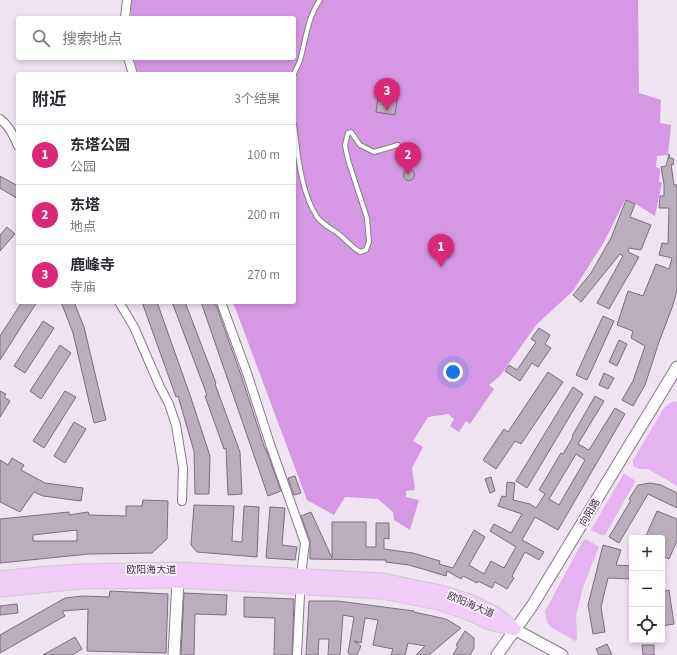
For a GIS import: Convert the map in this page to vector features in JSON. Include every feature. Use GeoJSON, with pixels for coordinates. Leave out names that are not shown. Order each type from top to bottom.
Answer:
{"type":"FeatureCollection","features":[{"type":"Feature","properties":{"kind":"main road","name":"向阳路"},"geometry":{"type":"LineString","coordinates":[[497,655],[514,629],[532,606],[677,367]]}},
{"type":"Feature","properties":{"kind":"main road","name":"欧阳海大道"},"geometry":{"type":"LineString","coordinates":[[0,578],[51,572],[179,569],[301,581]]}},
{"type":"Feature","properties":{"kind":"main road","name":"欧阳海大道"},"geometry":{"type":"LineString","coordinates":[[0,590],[80,582],[383,580],[441,592],[472,602],[495,613],[514,629]]}},
{"type":"Feature","properties":{"kind":"main road"},"geometry":{"type":"LineString","coordinates":[[174,655],[178,581]]}},
{"type":"Feature","properties":{"kind":"main road"},"geometry":{"type":"LineString","coordinates":[[514,629],[562,655]]}},
{"type":"Feature","properties":{"kind":"street"},"geometry":{"type":"LineString","coordinates":[[125,16],[127,0]]}},
{"type":"Feature","properties":{"kind":"street"},"geometry":{"type":"LineString","coordinates":[[129,60],[132,72]]}},
{"type":"Feature","properties":{"kind":"street"},"geometry":{"type":"LineString","coordinates":[[0,119],[13,134],[16,141]]}},
{"type":"Feature","properties":{"kind":"street"},"geometry":{"type":"LineString","coordinates":[[120,304],[134,327],[169,404],[176,425],[183,468],[182,501]]}},
{"type":"Feature","properties":{"kind":"street"},"geometry":{"type":"LineString","coordinates":[[221,304],[247,373],[273,454],[305,543],[301,581],[298,655]]}},
{"type":"Feature","properties":{"kind":"lane"},"geometry":{"type":"LineString","coordinates":[[295,72],[301,58],[312,13],[320,0]]}},
{"type":"Feature","properties":{"kind":"lane"},"geometry":{"type":"LineString","coordinates":[[296,138],[300,166],[311,205],[318,218],[360,252],[366,250],[368,242],[367,218],[348,160],[345,145],[348,133],[351,132],[360,145],[374,152],[398,145]]}},
{"type":"Feature","properties":{"kind":"shaded area"},"geometry":{"type":"Polygon","coordinates":[[[130,0],[638,0],[639,93],[661,100],[660,123],[671,125],[668,155],[657,156],[656,167],[660,169],[659,182],[662,183],[655,216],[636,204],[625,200],[604,242],[573,291],[537,324],[500,376],[489,385],[494,389],[470,424],[466,421],[459,432],[450,426],[454,419],[448,414],[428,417],[413,441],[423,447],[412,468],[415,490],[406,491],[406,497],[419,500],[410,530],[394,520],[393,512],[378,499],[345,497],[334,515],[307,500],[234,304],[296,304],[296,72],[138,72],[135,65],[135,60],[296,60],[296,16],[131,16],[130,0]]]}},
{"type":"Feature","properties":{"kind":"shaded area"},"geometry":{"type":"Polygon","coordinates":[[[675,401],[677,402],[677,486],[648,469],[639,469],[633,466],[633,460],[664,408],[675,401]]]}},
{"type":"Feature","properties":{"kind":"shaded area"},"geometry":{"type":"Polygon","coordinates":[[[625,474],[635,482],[605,535],[601,535],[591,530],[625,474]]]}},
{"type":"Feature","properties":{"kind":"shaded area"},"geometry":{"type":"Polygon","coordinates":[[[586,539],[599,547],[583,587],[576,616],[577,640],[575,641],[551,627],[547,622],[545,611],[583,541],[586,539]]]}},
{"type":"Feature","properties":{"kind":"building"},"geometry":{"type":"Polygon","coordinates":[[[379,90],[398,93],[395,115],[376,112],[379,90]]]}},
{"type":"Feature","properties":{"kind":"building"},"geometry":{"type":"Polygon","coordinates":[[[669,154],[670,158],[674,159],[673,165],[671,164],[674,185],[677,185],[677,290],[645,385],[633,406],[622,400],[633,381],[645,346],[631,338],[633,331],[617,325],[628,291],[643,296],[656,264],[669,269],[672,258],[659,255],[662,243],[668,244],[669,208],[659,208],[660,196],[664,196],[664,184],[661,167],[666,166],[669,154]]]}},
{"type":"Feature","properties":{"kind":"building"},"geometry":{"type":"Polygon","coordinates":[[[409,169],[413,171],[415,175],[413,179],[409,181],[405,179],[403,175],[405,171],[409,169]]]}},
{"type":"Feature","properties":{"kind":"building"},"geometry":{"type":"Polygon","coordinates":[[[0,176],[16,185],[16,198],[0,188],[0,176]]]}},
{"type":"Feature","properties":{"kind":"building"},"geometry":{"type":"Polygon","coordinates":[[[626,200],[635,204],[630,217],[651,225],[641,250],[629,248],[628,252],[639,257],[609,309],[597,303],[623,256],[620,254],[581,302],[573,295],[591,273],[611,238],[626,200]]]}},
{"type":"Feature","properties":{"kind":"building"},"geometry":{"type":"Polygon","coordinates":[[[7,227],[15,234],[0,251],[0,235],[7,227]]]}},
{"type":"Feature","properties":{"kind":"building"},"geometry":{"type":"Polygon","coordinates":[[[21,304],[36,304],[0,360],[0,336],[21,304]]]}},
{"type":"Feature","properties":{"kind":"building"},"geometry":{"type":"Polygon","coordinates":[[[62,304],[75,304],[84,327],[106,420],[94,423],[73,333],[62,304]]]}},
{"type":"Feature","properties":{"kind":"building"},"geometry":{"type":"Polygon","coordinates":[[[143,304],[158,304],[191,398],[210,456],[209,494],[195,494],[194,451],[178,396],[176,397],[143,304]]]}},
{"type":"Feature","properties":{"kind":"building"},"geometry":{"type":"Polygon","coordinates":[[[173,304],[186,304],[216,383],[215,384],[240,452],[242,494],[228,495],[226,448],[224,449],[205,396],[207,395],[173,304]]]}},
{"type":"Feature","properties":{"kind":"building"},"geometry":{"type":"Polygon","coordinates":[[[202,304],[216,304],[241,375],[265,449],[281,491],[268,496],[202,304]]]}},
{"type":"Feature","properties":{"kind":"building"},"geometry":{"type":"Polygon","coordinates":[[[603,316],[614,321],[587,380],[576,375],[603,316]]]}},
{"type":"Feature","properties":{"kind":"building"},"geometry":{"type":"Polygon","coordinates":[[[43,321],[54,328],[25,373],[14,366],[43,321]]]}},
{"type":"Feature","properties":{"kind":"building"},"geometry":{"type":"Polygon","coordinates":[[[539,328],[550,335],[545,344],[551,348],[538,367],[532,363],[520,381],[505,371],[509,365],[517,370],[536,342],[531,339],[539,328]]]}},
{"type":"Feature","properties":{"kind":"building"},"geometry":{"type":"Polygon","coordinates":[[[619,340],[627,344],[617,366],[609,362],[619,340]]]}},
{"type":"Feature","properties":{"kind":"building"},"geometry":{"type":"Polygon","coordinates":[[[60,345],[71,353],[41,399],[30,391],[60,345]]]}},
{"type":"Feature","properties":{"kind":"building"},"geometry":{"type":"Polygon","coordinates":[[[548,372],[563,382],[521,444],[515,441],[496,469],[483,460],[504,429],[508,432],[548,372]]]}},
{"type":"Feature","properties":{"kind":"building"},"geometry":{"type":"Polygon","coordinates":[[[604,373],[614,378],[608,389],[599,385],[604,373]]]}},
{"type":"Feature","properties":{"kind":"building"},"geometry":{"type":"Polygon","coordinates":[[[573,387],[583,394],[527,488],[516,481],[573,387]]]}},
{"type":"Feature","properties":{"kind":"building"},"geometry":{"type":"Polygon","coordinates":[[[0,391],[6,394],[4,397],[10,401],[0,417],[0,391]]]}},
{"type":"Feature","properties":{"kind":"building"},"geometry":{"type":"Polygon","coordinates":[[[65,391],[76,397],[44,448],[33,441],[65,391]]]}},
{"type":"Feature","properties":{"kind":"building"},"geometry":{"type":"Polygon","coordinates":[[[595,396],[604,401],[578,444],[589,450],[615,408],[625,414],[558,530],[535,517],[522,540],[544,552],[539,560],[525,552],[512,576],[514,578],[507,589],[495,582],[492,588],[463,576],[461,579],[447,571],[446,576],[409,565],[386,562],[386,560],[310,559],[310,540],[301,516],[311,512],[332,558],[332,522],[366,522],[366,547],[376,547],[376,523],[389,523],[389,539],[384,538],[384,549],[413,553],[440,561],[439,564],[453,568],[474,530],[485,537],[469,565],[484,574],[491,561],[504,568],[516,547],[490,531],[494,524],[511,533],[522,514],[498,506],[502,496],[506,497],[507,482],[515,483],[513,500],[530,504],[536,508],[545,494],[539,490],[561,453],[563,454],[573,437],[572,436],[595,396]],[[576,454],[549,499],[559,505],[585,460],[576,454]]]}},
{"type":"Feature","properties":{"kind":"building"},"geometry":{"type":"Polygon","coordinates":[[[74,422],[86,429],[65,463],[54,456],[74,422]]]}},
{"type":"Feature","properties":{"kind":"building"},"geometry":{"type":"Polygon","coordinates":[[[12,458],[24,465],[21,470],[45,483],[83,488],[81,501],[43,496],[34,492],[20,512],[0,502],[0,460],[8,465],[12,458]]]}},
{"type":"Feature","properties":{"kind":"building"},"geometry":{"type":"Polygon","coordinates":[[[295,476],[301,493],[294,495],[288,478],[295,476]]]}},
{"type":"Feature","properties":{"kind":"building"},"geometry":{"type":"Polygon","coordinates":[[[491,477],[495,491],[490,493],[485,479],[491,477]]]}},
{"type":"Feature","properties":{"kind":"building"},"geometry":{"type":"Polygon","coordinates":[[[650,483],[661,485],[677,493],[677,508],[648,494],[619,543],[609,537],[638,485],[650,483]]]}},
{"type":"Feature","properties":{"kind":"building"},"geometry":{"type":"Polygon","coordinates":[[[143,500],[168,501],[167,539],[152,553],[89,554],[0,563],[0,519],[69,512],[69,515],[88,512],[89,515],[126,516],[126,506],[142,506],[143,500]],[[77,530],[33,535],[33,541],[77,541],[77,530]]]}},
{"type":"Feature","properties":{"kind":"building"},"geometry":{"type":"Polygon","coordinates":[[[194,505],[234,506],[232,541],[242,542],[244,506],[259,507],[257,557],[197,552],[191,545],[194,505]]]}},
{"type":"Feature","properties":{"kind":"building"},"geometry":{"type":"Polygon","coordinates":[[[270,507],[285,508],[282,545],[297,547],[295,560],[266,558],[270,507]]]}},
{"type":"Feature","properties":{"kind":"building"},"geometry":{"type":"Polygon","coordinates":[[[657,511],[677,519],[677,541],[669,559],[665,557],[665,535],[646,535],[657,511]]]}},
{"type":"Feature","properties":{"kind":"building"},"geometry":{"type":"Polygon","coordinates":[[[603,545],[621,550],[616,565],[629,566],[629,579],[608,578],[601,607],[605,632],[593,634],[588,605],[603,545]]]}},
{"type":"Feature","properties":{"kind":"building"},"geometry":{"type":"Polygon","coordinates":[[[669,590],[674,624],[665,626],[665,607],[665,591],[669,590]]]}},
{"type":"Feature","properties":{"kind":"building"},"geometry":{"type":"Polygon","coordinates":[[[110,591],[168,594],[166,653],[87,651],[88,609],[62,611],[65,616],[0,653],[0,635],[65,598],[83,596],[109,597],[110,591]]]}},
{"type":"Feature","properties":{"kind":"building"},"geometry":{"type":"Polygon","coordinates":[[[184,593],[227,595],[226,615],[195,614],[194,655],[181,655],[184,593]]]}},
{"type":"Feature","properties":{"kind":"building"},"geometry":{"type":"Polygon","coordinates":[[[244,597],[294,599],[292,655],[274,655],[275,618],[244,617],[244,597]]]}},
{"type":"Feature","properties":{"kind":"building"},"geometry":{"type":"Polygon","coordinates":[[[309,601],[338,601],[414,611],[446,619],[461,628],[429,655],[416,655],[425,646],[408,643],[405,655],[391,655],[393,649],[373,645],[378,620],[365,618],[361,643],[354,641],[361,646],[357,655],[352,655],[348,653],[354,617],[343,615],[340,655],[328,655],[329,639],[319,639],[318,655],[306,655],[309,601]]]}},
{"type":"Feature","properties":{"kind":"building"},"geometry":{"type":"Polygon","coordinates":[[[17,604],[18,613],[0,615],[0,606],[17,604]]]}},
{"type":"Feature","properties":{"kind":"building"},"geometry":{"type":"Polygon","coordinates":[[[465,631],[474,638],[474,648],[470,655],[453,655],[458,646],[456,645],[465,631]]]}},
{"type":"Feature","properties":{"kind":"building"},"geometry":{"type":"Polygon","coordinates":[[[75,637],[82,649],[72,655],[43,655],[75,637]]]}},
{"type":"Feature","properties":{"kind":"building"},"geometry":{"type":"Polygon","coordinates":[[[607,644],[612,655],[599,655],[596,649],[607,644]]]}},
{"type":"Feature","properties":{"kind":"building"},"geometry":{"type":"Polygon","coordinates":[[[642,645],[654,645],[654,655],[643,655],[642,645]]]}},
{"type":"Feature","properties":{"kind":"place","name":"鹿峰寺"},"geometry":{"type":"Point","coordinates":[387,111]}},
{"type":"Feature","properties":{"kind":"place","name":"东塔"},"geometry":{"type":"Point","coordinates":[408,175]}},
{"type":"Feature","properties":{"kind":"place","name":"东塔公园"},"geometry":{"type":"Point","coordinates":[441,267]}}]}
